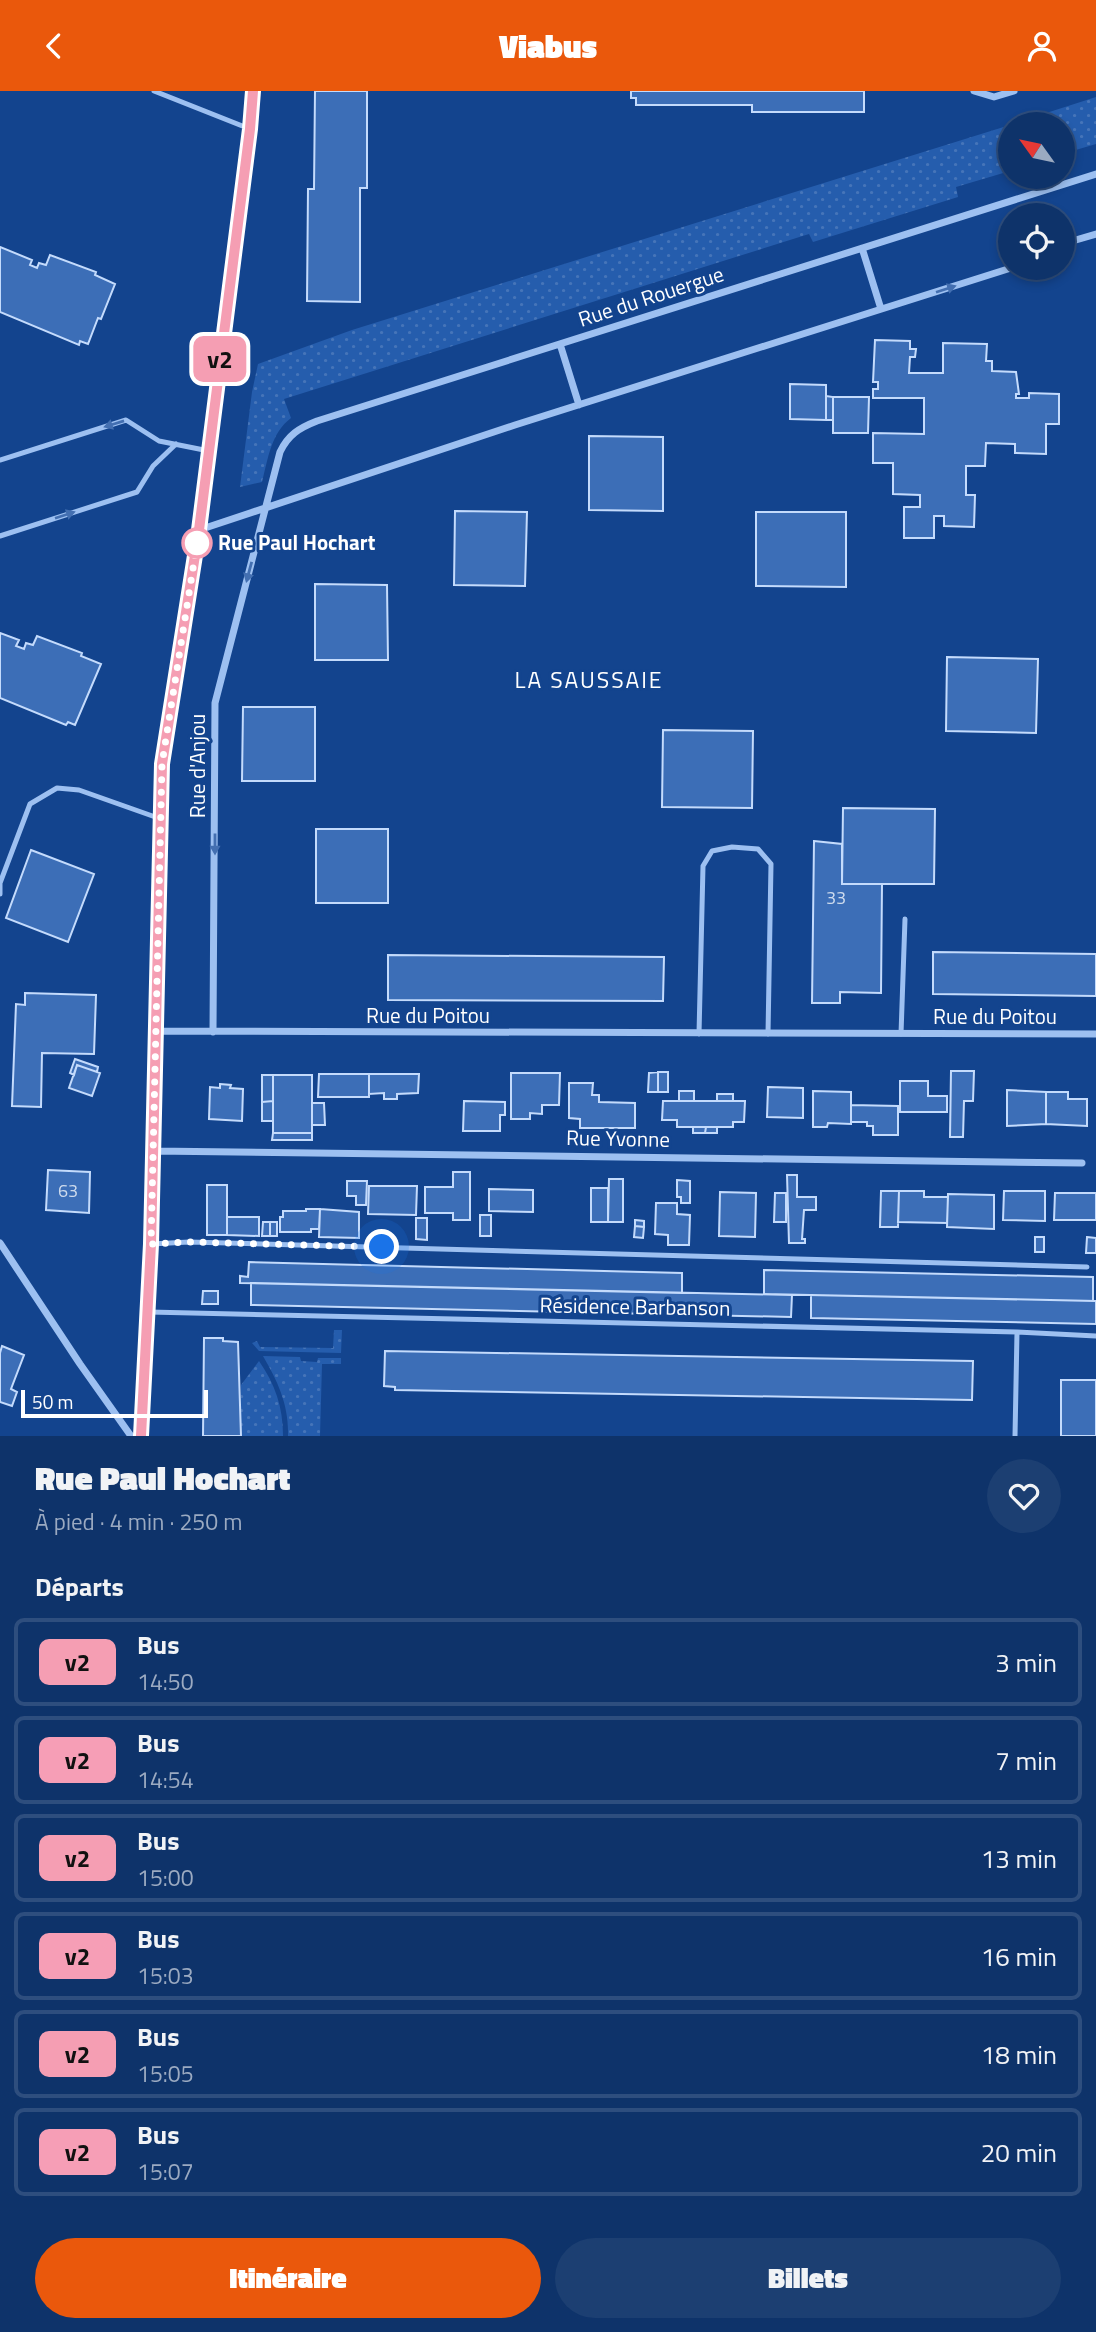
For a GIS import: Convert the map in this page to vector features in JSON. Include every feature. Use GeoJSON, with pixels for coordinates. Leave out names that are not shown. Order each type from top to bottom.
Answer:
{"type":"FeatureCollection","features":[{"type":"Feature","properties":{"kind":"street"},"geometry":{"type":"LineString","coordinates":[[141,1436],[149,1312],[162,764],[199,530],[253,91]]}},
{"type":"Feature","properties":{"kind":"street"},"geometry":{"type":"LineString","coordinates":[[974,91],[994,97],[1014,91]]}},
{"type":"Feature","properties":{"kind":"street","name":"Rue du Rouergue"},"geometry":{"type":"LineString","coordinates":[[266,506],[280,453],[287,438],[295,431],[317,421],[1096,174]]}},
{"type":"Feature","properties":{"kind":"street"},"geometry":{"type":"LineString","coordinates":[[1075,240],[1096,234]]}},
{"type":"Feature","properties":{"kind":"street"},"geometry":{"type":"LineString","coordinates":[[862,248],[881,309]]}},
{"type":"Feature","properties":{"kind":"street"},"geometry":{"type":"LineString","coordinates":[[199,530],[266,506],[998,272]]}},
{"type":"Feature","properties":{"kind":"street"},"geometry":{"type":"LineString","coordinates":[[559,344],[579,405]]}},
{"type":"Feature","properties":{"kind":"street","name":"Rue d'Anjou"},"geometry":{"type":"LineString","coordinates":[[213,1033],[215,703],[266,506]]}},
{"type":"Feature","properties":{"kind":"street","name":"Rue du Poitou"},"geometry":{"type":"LineString","coordinates":[[157,1031],[1096,1034]]}},
{"type":"Feature","properties":{"kind":"street","name":"Rue Yvonne"},"geometry":{"type":"LineString","coordinates":[[154,1151],[1082,1163]]}},
{"type":"Feature","properties":{"kind":"street"},"geometry":{"type":"LineString","coordinates":[[0,1243],[131,1436]]}},
{"type":"Feature","properties":{"kind":"lane"},"geometry":{"type":"LineString","coordinates":[[154,91],[250,129]]}},
{"type":"Feature","properties":{"kind":"lane"},"geometry":{"type":"LineString","coordinates":[[0,460],[126,421],[159,441],[209,451]]}},
{"type":"Feature","properties":{"kind":"lane"},"geometry":{"type":"LineString","coordinates":[[0,536],[137,492],[153,466],[176,444]]}},
{"type":"Feature","properties":{"kind":"lane"},"geometry":{"type":"LineString","coordinates":[[0,894],[0,883],[30,804],[57,788],[79,790],[161,819]]}},
{"type":"Feature","properties":{"kind":"lane"},"geometry":{"type":"LineString","coordinates":[[699,1034],[703,866],[712,852],[732,847],[758,849],[771,864],[768,1034]]}},
{"type":"Feature","properties":{"kind":"lane"},"geometry":{"type":"LineString","coordinates":[[901,1034],[905,919]]}},
{"type":"Feature","properties":{"kind":"lane"},"geometry":{"type":"LineString","coordinates":[[151,1244],[189,1242],[1087,1266]]}},
{"type":"Feature","properties":{"kind":"lane","name":"Résidence Barbanson"},"geometry":{"type":"LineString","coordinates":[[149,1312],[1096,1336]]}},
{"type":"Feature","properties":{"kind":"lane"},"geometry":{"type":"LineString","coordinates":[[1015,1436],[1017,1332]]}},
{"type":"Feature","properties":{"kind":"shaded area"},"geometry":{"type":"Polygon","coordinates":[[[1096,97],[1096,144],[1075,150],[1075,112],[1049,112],[1096,97]]]}},
{"type":"Feature","properties":{"kind":"shaded area"},"geometry":{"type":"Polygon","coordinates":[[[998,129],[998,175],[956,187],[958,197],[813,242],[809,234],[284,399],[291,418],[275,439],[262,482],[240,487],[258,364],[352,330],[998,129]]]}},
{"type":"Feature","properties":{"kind":"shaded area"},"geometry":{"type":"Polygon","coordinates":[[[334,1330],[342,1330],[341,1353],[259,1351],[252,1343],[257,1341],[260,1347],[333,1348],[334,1330]]]}},
{"type":"Feature","properties":{"kind":"shaded area"},"geometry":{"type":"Polygon","coordinates":[[[263,1356],[300,1357],[301,1361],[317,1362],[318,1358],[341,1358],[341,1364],[322,1364],[320,1436],[288,1436],[287,1414],[281,1394],[263,1356]]]}},
{"type":"Feature","properties":{"kind":"shaded area"},"geometry":{"type":"Polygon","coordinates":[[[259,1361],[277,1396],[282,1415],[283,1436],[241,1436],[241,1385],[259,1361]]]}},
{"type":"Feature","properties":{"kind":"building"},"geometry":{"type":"Polygon","coordinates":[[[315,91],[367,91],[367,188],[360,188],[360,302],[307,301],[308,189],[314,189],[315,91]]]}},
{"type":"Feature","properties":{"kind":"building"},"geometry":{"type":"Polygon","coordinates":[[[631,91],[864,91],[864,112],[752,112],[752,105],[636,105],[636,98],[631,98],[631,91]]]}},
{"type":"Feature","properties":{"kind":"building"},"geometry":{"type":"Polygon","coordinates":[[[0,247],[32,260],[30,265],[37,268],[39,263],[46,265],[50,255],[96,272],[95,275],[115,284],[88,344],[80,341],[79,345],[0,312],[0,247]]]}},
{"type":"Feature","properties":{"kind":"building"},"geometry":{"type":"Polygon","coordinates":[[[875,340],[910,341],[910,349],[916,349],[915,357],[910,357],[909,373],[943,373],[943,343],[987,344],[986,361],[992,361],[992,371],[1016,372],[1019,394],[1016,394],[1016,398],[1029,398],[1029,393],[1059,394],[1059,424],[1046,424],[1046,454],[1015,453],[1015,444],[986,443],[985,466],[966,466],[966,495],[975,495],[974,527],[944,526],[944,516],[934,516],[934,538],[904,538],[904,507],[920,507],[920,495],[893,494],[893,463],[873,463],[873,433],[924,434],[924,398],[873,398],[873,389],[878,389],[878,382],[873,382],[875,340]]]}},
{"type":"Feature","properties":{"kind":"building"},"geometry":{"type":"Polygon","coordinates":[[[790,384],[826,385],[826,420],[790,419],[790,384]]]}},
{"type":"Feature","properties":{"kind":"building"},"geometry":{"type":"Polygon","coordinates":[[[826,396],[833,397],[833,420],[826,420],[826,396]]]}},
{"type":"Feature","properties":{"kind":"building"},"geometry":{"type":"Polygon","coordinates":[[[833,397],[869,397],[868,433],[833,433],[833,397]]]}},
{"type":"Feature","properties":{"kind":"building"},"geometry":{"type":"Polygon","coordinates":[[[589,436],[663,437],[663,511],[589,510],[589,436]]]}},
{"type":"Feature","properties":{"kind":"building"},"geometry":{"type":"Polygon","coordinates":[[[455,511],[527,512],[525,586],[454,585],[455,511]]]}},
{"type":"Feature","properties":{"kind":"building"},"geometry":{"type":"Polygon","coordinates":[[[756,512],[846,512],[846,587],[756,586],[756,512]]]}},
{"type":"Feature","properties":{"kind":"building"},"geometry":{"type":"Polygon","coordinates":[[[315,584],[387,585],[388,660],[315,660],[315,584]]]}},
{"type":"Feature","properties":{"kind":"building"},"geometry":{"type":"Polygon","coordinates":[[[0,633],[19,640],[16,646],[24,649],[26,643],[33,645],[37,636],[82,653],[81,656],[101,664],[75,725],[68,722],[66,725],[0,698],[0,633]]]}},
{"type":"Feature","properties":{"kind":"building"},"geometry":{"type":"Polygon","coordinates":[[[947,657],[1038,659],[1036,733],[946,731],[947,657]]]}},
{"type":"Feature","properties":{"kind":"building"},"geometry":{"type":"Polygon","coordinates":[[[243,707],[315,707],[315,781],[242,781],[243,707]]]}},
{"type":"Feature","properties":{"kind":"building"},"geometry":{"type":"Polygon","coordinates":[[[663,730],[753,731],[752,808],[662,807],[663,730]]]}},
{"type":"Feature","properties":{"kind":"building"},"geometry":{"type":"Polygon","coordinates":[[[843,808],[935,809],[934,884],[842,884],[843,808]]]}},
{"type":"Feature","properties":{"kind":"building"},"geometry":{"type":"Polygon","coordinates":[[[316,829],[388,829],[388,903],[316,903],[316,829]]]}},
{"type":"Feature","properties":{"kind":"building"},"geometry":{"type":"Polygon","coordinates":[[[814,841],[842,844],[842,884],[882,884],[881,993],[840,992],[840,1003],[812,1003],[814,841]]]}},
{"type":"Feature","properties":{"kind":"building"},"geometry":{"type":"Polygon","coordinates":[[[31,850],[94,874],[68,942],[6,918],[31,850]]]}},
{"type":"Feature","properties":{"kind":"building"},"geometry":{"type":"Polygon","coordinates":[[[933,952],[1096,954],[1096,996],[933,994],[933,952]]]}},
{"type":"Feature","properties":{"kind":"building"},"geometry":{"type":"Polygon","coordinates":[[[388,955],[664,957],[663,1001],[388,1000],[388,955]]]}},
{"type":"Feature","properties":{"kind":"building"},"geometry":{"type":"Polygon","coordinates":[[[25,993],[96,995],[94,1054],[42,1053],[41,1107],[12,1106],[16,1004],[25,1005],[25,993]]]}},
{"type":"Feature","properties":{"kind":"building"},"geometry":{"type":"Polygon","coordinates":[[[75,1059],[98,1067],[97,1072],[77,1065],[74,1075],[70,1073],[75,1059]]]}},
{"type":"Feature","properties":{"kind":"building"},"geometry":{"type":"Polygon","coordinates":[[[77,1065],[100,1073],[92,1096],[69,1088],[77,1065]]]}},
{"type":"Feature","properties":{"kind":"building"},"geometry":{"type":"Polygon","coordinates":[[[951,1071],[974,1071],[973,1101],[964,1101],[963,1137],[950,1137],[951,1071]]]}},
{"type":"Feature","properties":{"kind":"building"},"geometry":{"type":"Polygon","coordinates":[[[658,1072],[668,1072],[668,1092],[658,1092],[658,1072]]]}},
{"type":"Feature","properties":{"kind":"building"},"geometry":{"type":"Polygon","coordinates":[[[658,1072],[658,1092],[648,1092],[649,1073],[658,1072]]]}},
{"type":"Feature","properties":{"kind":"building"},"geometry":{"type":"Polygon","coordinates":[[[511,1073],[560,1073],[559,1105],[542,1105],[542,1114],[530,1113],[530,1119],[511,1119],[511,1073]]]}},
{"type":"Feature","properties":{"kind":"building"},"geometry":{"type":"Polygon","coordinates":[[[319,1074],[369,1074],[369,1097],[318,1097],[319,1074]]]}},
{"type":"Feature","properties":{"kind":"building"},"geometry":{"type":"Polygon","coordinates":[[[369,1074],[419,1074],[418,1093],[397,1094],[397,1099],[384,1099],[384,1093],[369,1094],[369,1074]]]}},
{"type":"Feature","properties":{"kind":"building"},"geometry":{"type":"Polygon","coordinates":[[[262,1075],[273,1075],[273,1101],[262,1102],[262,1075]]]}},
{"type":"Feature","properties":{"kind":"building"},"geometry":{"type":"Polygon","coordinates":[[[273,1075],[312,1075],[312,1133],[273,1133],[273,1075]]]}},
{"type":"Feature","properties":{"kind":"building"},"geometry":{"type":"Polygon","coordinates":[[[900,1081],[928,1081],[928,1096],[947,1096],[947,1112],[900,1112],[900,1081]]]}},
{"type":"Feature","properties":{"kind":"building"},"geometry":{"type":"Polygon","coordinates":[[[569,1083],[593,1083],[592,1095],[599,1095],[599,1102],[635,1103],[635,1128],[580,1128],[580,1119],[569,1118],[569,1083]]]}},
{"type":"Feature","properties":{"kind":"building"},"geometry":{"type":"Polygon","coordinates":[[[220,1084],[243,1089],[242,1121],[209,1119],[210,1087],[220,1088],[220,1084]]]}},
{"type":"Feature","properties":{"kind":"building"},"geometry":{"type":"Polygon","coordinates":[[[768,1087],[803,1088],[803,1118],[767,1117],[768,1087]]]}},
{"type":"Feature","properties":{"kind":"building"},"geometry":{"type":"Polygon","coordinates":[[[1007,1090],[1046,1092],[1046,1124],[1007,1126],[1007,1090]]]}},
{"type":"Feature","properties":{"kind":"building"},"geometry":{"type":"Polygon","coordinates":[[[679,1091],[694,1091],[694,1101],[679,1101],[679,1091]]]}},
{"type":"Feature","properties":{"kind":"building"},"geometry":{"type":"Polygon","coordinates":[[[813,1091],[851,1092],[851,1124],[828,1123],[827,1127],[813,1127],[813,1091]]]}},
{"type":"Feature","properties":{"kind":"building"},"geometry":{"type":"Polygon","coordinates":[[[1046,1092],[1068,1092],[1068,1099],[1087,1099],[1087,1126],[1046,1124],[1046,1092]]]}},
{"type":"Feature","properties":{"kind":"building"},"geometry":{"type":"Polygon","coordinates":[[[717,1094],[733,1094],[733,1101],[717,1101],[717,1094]]]}},
{"type":"Feature","properties":{"kind":"building"},"geometry":{"type":"Polygon","coordinates":[[[273,1101],[273,1121],[262,1121],[262,1102],[273,1101]]]}},
{"type":"Feature","properties":{"kind":"building"},"geometry":{"type":"Polygon","coordinates":[[[464,1101],[505,1102],[505,1115],[500,1115],[500,1131],[463,1131],[464,1101]]]}},
{"type":"Feature","properties":{"kind":"building"},"geometry":{"type":"Polygon","coordinates":[[[663,1101],[745,1101],[744,1122],[733,1122],[733,1127],[677,1127],[677,1120],[662,1120],[663,1101]]]}},
{"type":"Feature","properties":{"kind":"building"},"geometry":{"type":"Polygon","coordinates":[[[312,1103],[324,1103],[325,1125],[312,1125],[312,1103]]]}},
{"type":"Feature","properties":{"kind":"building"},"geometry":{"type":"Polygon","coordinates":[[[851,1105],[898,1106],[898,1135],[873,1135],[873,1126],[867,1126],[867,1122],[851,1122],[851,1105]]]}},
{"type":"Feature","properties":{"kind":"building"},"geometry":{"type":"Polygon","coordinates":[[[693,1127],[706,1127],[705,1133],[693,1133],[693,1127]]]}},
{"type":"Feature","properties":{"kind":"building"},"geometry":{"type":"Polygon","coordinates":[[[706,1127],[717,1127],[717,1133],[705,1133],[706,1127]]]}},
{"type":"Feature","properties":{"kind":"building"},"geometry":{"type":"Polygon","coordinates":[[[273,1133],[312,1133],[312,1140],[272,1140],[273,1133]]]}},
{"type":"Feature","properties":{"kind":"building"},"geometry":{"type":"Polygon","coordinates":[[[48,1170],[90,1172],[89,1213],[46,1210],[48,1170]]]}},
{"type":"Feature","properties":{"kind":"building"},"geometry":{"type":"Polygon","coordinates":[[[453,1172],[470,1172],[470,1220],[453,1220],[453,1213],[425,1213],[425,1187],[453,1187],[453,1172]]]}},
{"type":"Feature","properties":{"kind":"building"},"geometry":{"type":"Polygon","coordinates":[[[787,1175],[797,1175],[797,1197],[816,1197],[816,1210],[804,1210],[802,1239],[805,1239],[805,1243],[789,1243],[787,1175]]]}},
{"type":"Feature","properties":{"kind":"building"},"geometry":{"type":"Polygon","coordinates":[[[609,1179],[623,1179],[623,1222],[608,1222],[609,1179]]]}},
{"type":"Feature","properties":{"kind":"building"},"geometry":{"type":"Polygon","coordinates":[[[677,1180],[690,1181],[690,1203],[681,1203],[681,1197],[677,1197],[677,1180]]]}},
{"type":"Feature","properties":{"kind":"building"},"geometry":{"type":"Polygon","coordinates":[[[347,1181],[367,1181],[366,1205],[356,1205],[356,1196],[347,1196],[347,1181]]]}},
{"type":"Feature","properties":{"kind":"building"},"geometry":{"type":"Polygon","coordinates":[[[207,1185],[227,1185],[227,1235],[207,1235],[207,1185]]]}},
{"type":"Feature","properties":{"kind":"building"},"geometry":{"type":"Polygon","coordinates":[[[369,1186],[417,1186],[416,1215],[368,1214],[369,1186]]]}},
{"type":"Feature","properties":{"kind":"building"},"geometry":{"type":"Polygon","coordinates":[[[591,1188],[608,1188],[608,1222],[591,1222],[591,1188]]]}},
{"type":"Feature","properties":{"kind":"building"},"geometry":{"type":"Polygon","coordinates":[[[489,1189],[533,1190],[533,1212],[489,1211],[489,1189]]]}},
{"type":"Feature","properties":{"kind":"building"},"geometry":{"type":"Polygon","coordinates":[[[881,1191],[899,1191],[898,1227],[880,1227],[881,1191]]]}},
{"type":"Feature","properties":{"kind":"building"},"geometry":{"type":"Polygon","coordinates":[[[899,1191],[924,1191],[924,1197],[948,1197],[947,1223],[898,1222],[899,1191]]]}},
{"type":"Feature","properties":{"kind":"building"},"geometry":{"type":"Polygon","coordinates":[[[1004,1191],[1045,1191],[1045,1221],[1003,1220],[1004,1191]]]}},
{"type":"Feature","properties":{"kind":"building"},"geometry":{"type":"Polygon","coordinates":[[[720,1192],[756,1193],[755,1237],[719,1236],[720,1192]]]}},
{"type":"Feature","properties":{"kind":"building"},"geometry":{"type":"Polygon","coordinates":[[[775,1193],[786,1193],[786,1222],[774,1222],[775,1193]]]}},
{"type":"Feature","properties":{"kind":"building"},"geometry":{"type":"Polygon","coordinates":[[[1055,1193],[1096,1193],[1096,1220],[1054,1220],[1055,1193]]]}},
{"type":"Feature","properties":{"kind":"building"},"geometry":{"type":"Polygon","coordinates":[[[948,1194],[994,1195],[994,1229],[947,1227],[948,1194]]]}},
{"type":"Feature","properties":{"kind":"building"},"geometry":{"type":"Polygon","coordinates":[[[656,1203],[677,1203],[677,1214],[690,1215],[689,1245],[668,1245],[668,1235],[655,1234],[656,1203]]]}},
{"type":"Feature","properties":{"kind":"building"},"geometry":{"type":"Polygon","coordinates":[[[320,1209],[319,1229],[311,1229],[311,1232],[280,1232],[280,1217],[283,1217],[283,1211],[320,1209]]]}},
{"type":"Feature","properties":{"kind":"building"},"geometry":{"type":"Polygon","coordinates":[[[320,1209],[359,1212],[359,1238],[319,1237],[320,1209]]]}},
{"type":"Feature","properties":{"kind":"building"},"geometry":{"type":"Polygon","coordinates":[[[480,1215],[491,1215],[491,1236],[480,1236],[480,1215]]]}},
{"type":"Feature","properties":{"kind":"building"},"geometry":{"type":"Polygon","coordinates":[[[227,1217],[259,1217],[259,1236],[227,1235],[227,1217]]]}},
{"type":"Feature","properties":{"kind":"building"},"geometry":{"type":"Polygon","coordinates":[[[416,1218],[427,1218],[427,1240],[416,1239],[416,1218]]]}},
{"type":"Feature","properties":{"kind":"building"},"geometry":{"type":"Polygon","coordinates":[[[635,1220],[644,1221],[644,1227],[635,1226],[635,1220]]]}},
{"type":"Feature","properties":{"kind":"building"},"geometry":{"type":"Polygon","coordinates":[[[263,1222],[270,1222],[270,1236],[262,1236],[263,1222]]]}},
{"type":"Feature","properties":{"kind":"building"},"geometry":{"type":"Polygon","coordinates":[[[270,1222],[277,1222],[277,1236],[270,1236],[270,1222]]]}},
{"type":"Feature","properties":{"kind":"building"},"geometry":{"type":"Polygon","coordinates":[[[635,1226],[644,1227],[643,1238],[634,1237],[635,1226]]]}},
{"type":"Feature","properties":{"kind":"building"},"geometry":{"type":"Polygon","coordinates":[[[1035,1237],[1044,1237],[1044,1252],[1035,1252],[1035,1237]]]}},
{"type":"Feature","properties":{"kind":"building"},"geometry":{"type":"Polygon","coordinates":[[[1087,1237],[1096,1238],[1096,1253],[1086,1253],[1087,1237]]]}},
{"type":"Feature","properties":{"kind":"building"},"geometry":{"type":"Polygon","coordinates":[[[249,1262],[682,1273],[682,1293],[240,1283],[240,1276],[248,1277],[249,1262]]]}},
{"type":"Feature","properties":{"kind":"building"},"geometry":{"type":"Polygon","coordinates":[[[764,1270],[1093,1277],[1093,1301],[764,1294],[764,1270]]]}},
{"type":"Feature","properties":{"kind":"building"},"geometry":{"type":"Polygon","coordinates":[[[251,1283],[792,1295],[791,1317],[251,1305],[251,1283]]]}},
{"type":"Feature","properties":{"kind":"building"},"geometry":{"type":"Polygon","coordinates":[[[203,1291],[218,1291],[218,1304],[202,1304],[203,1291]]]}},
{"type":"Feature","properties":{"kind":"building"},"geometry":{"type":"Polygon","coordinates":[[[811,1295],[1096,1301],[1096,1324],[811,1318],[811,1295]]]}},
{"type":"Feature","properties":{"kind":"building"},"geometry":{"type":"Polygon","coordinates":[[[204,1338],[223,1338],[223,1341],[238,1342],[241,1436],[203,1436],[204,1338]]]}},
{"type":"Feature","properties":{"kind":"building"},"geometry":{"type":"Polygon","coordinates":[[[2,1346],[24,1355],[11,1389],[17,1392],[12,1406],[0,1402],[2,1346]]]}},
{"type":"Feature","properties":{"kind":"building"},"geometry":{"type":"Polygon","coordinates":[[[385,1351],[973,1361],[972,1400],[395,1390],[395,1387],[384,1386],[385,1351]]]}},
{"type":"Feature","properties":{"kind":"building"},"geometry":{"type":"Polygon","coordinates":[[[1061,1380],[1096,1380],[1096,1436],[1061,1436],[1061,1380]]]}},
{"type":"Feature","properties":{"kind":"bus line","name":"v2"},"geometry":{"type":"LineString","coordinates":[[141,1436],[151,1244],[162,764],[197,545],[253,91]]}},
{"type":"Feature","properties":{"kind":"place","name":"Rue Paul Hochart"},"geometry":{"type":"Point","coordinates":[197,543]}},
{"type":"Feature","properties":{"kind":"district","name":"LA SAUSSAIE"},"geometry":{"type":"Point","coordinates":[589,680]}},
{"type":"Feature","properties":{"kind":"route"},"geometry":{"type":"LineString","coordinates":[[197,543],[162,764],[151,1244],[189,1242],[382,1247]]}}]}
